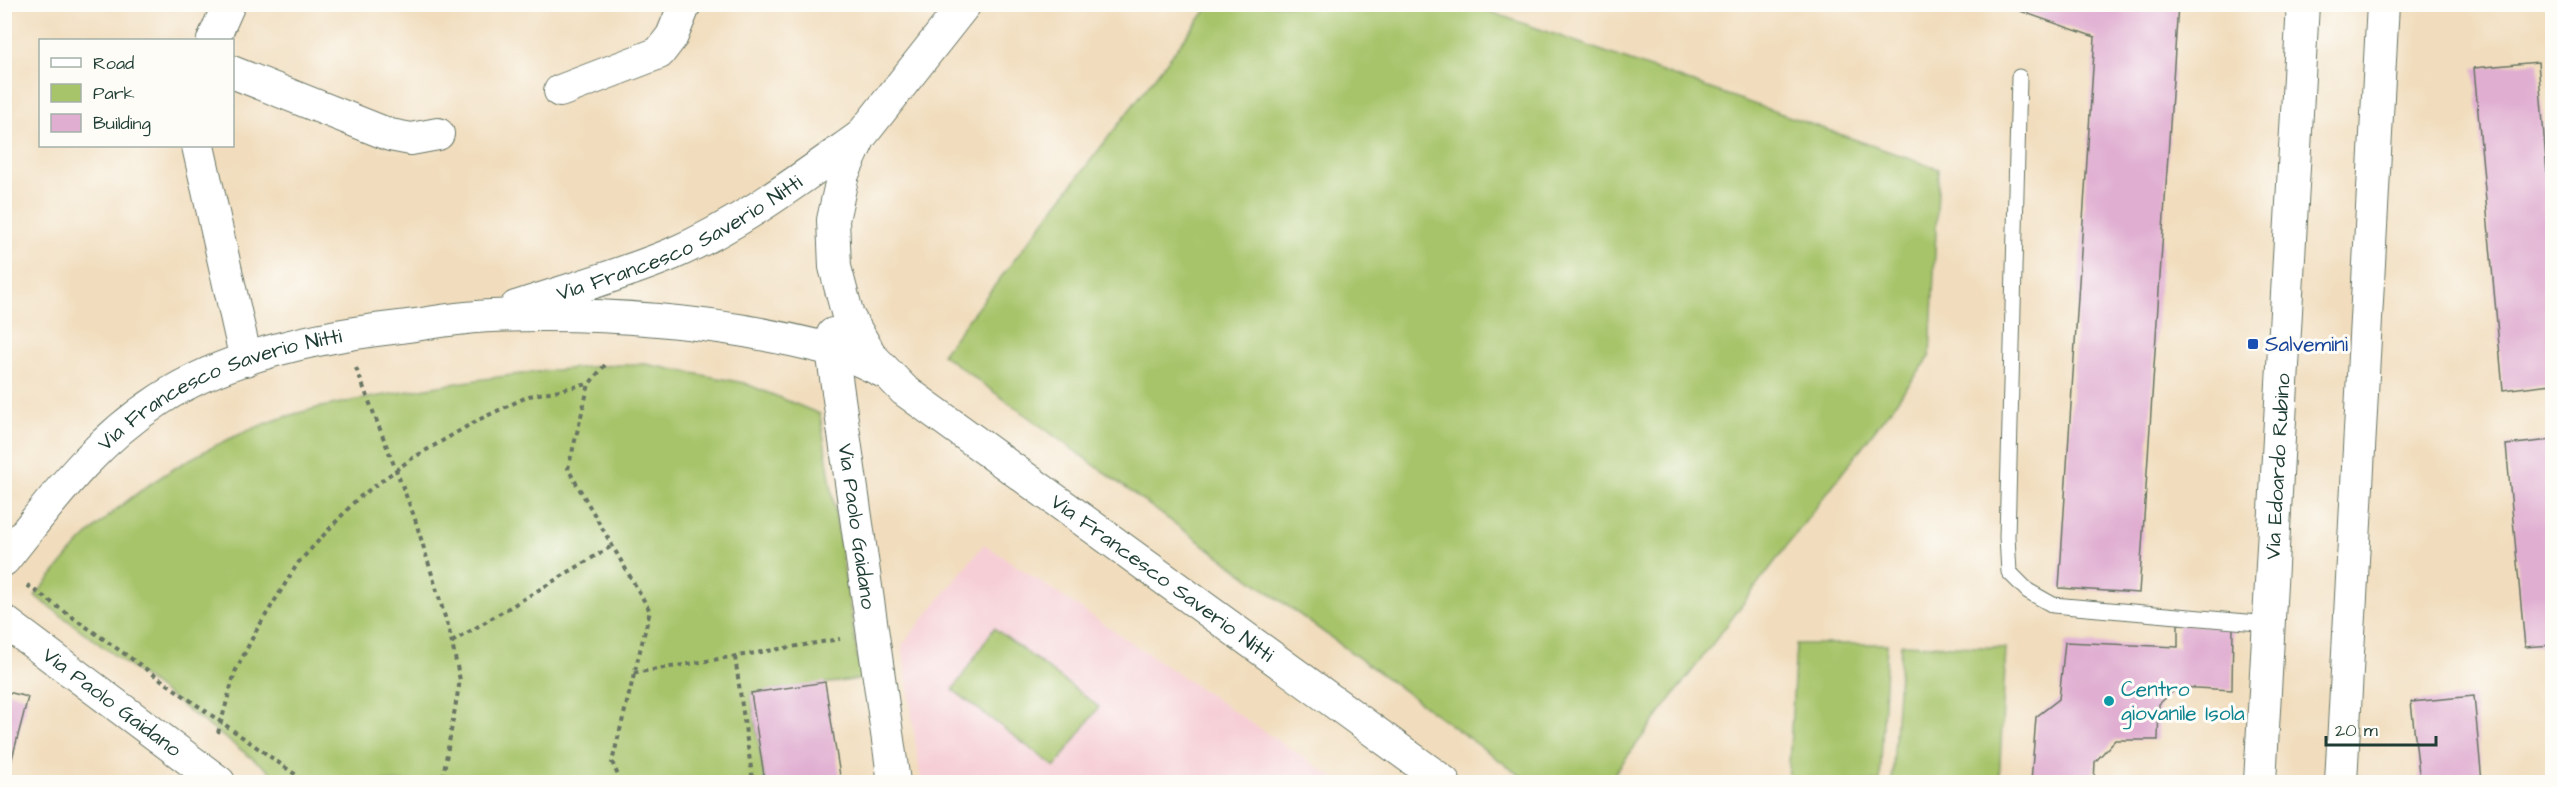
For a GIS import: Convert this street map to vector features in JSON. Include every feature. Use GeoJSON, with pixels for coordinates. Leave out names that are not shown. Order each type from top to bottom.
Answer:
{"type":"FeatureCollection","features":[{"type":"Feature","properties":{"kind":"street"},"geometry":{"type":"LineString","coordinates":[[213,39],[229,4]]}},
{"type":"Feature","properties":{"kind":"street"},"geometry":{"type":"LineString","coordinates":[[560,91],[659,53],[672,36],[685,4]]}},
{"type":"Feature","properties":{"kind":"street","name":"Via Francesco Saverio Nitti"},"geometry":{"type":"LineString","coordinates":[[965,4],[860,137],[843,174],[833,220],[835,267],[848,316],[871,356],[884,372],[932,411],[1444,783]]}},
{"type":"Feature","properties":{"kind":"street","name":"Via Edoardo Rubino"},"geometry":{"type":"LineString","coordinates":[[2260,783],[2303,4]]}},
{"type":"Feature","properties":{"kind":"street"},"geometry":{"type":"LineString","coordinates":[[2341,783],[2383,4]]}},
{"type":"Feature","properties":{"kind":"street"},"geometry":{"type":"LineString","coordinates":[[234,73],[390,135],[411,139],[438,134]]}},
{"type":"Feature","properties":{"kind":"street","name":"Via Francesco Saverio Nitti"},"geometry":{"type":"LineString","coordinates":[[489,316],[681,249],[718,231],[795,183],[860,137]]}},
{"type":"Feature","properties":{"kind":"street"},"geometry":{"type":"LineString","coordinates":[[198,147],[246,360]]}},
{"type":"Feature","properties":{"kind":"street","name":"Via Paolo Gaidano"},"geometry":{"type":"LineString","coordinates":[[835,267],[832,350],[894,783]]}},
{"type":"Feature","properties":{"kind":"street","name":"Via Francesco Saverio Nitti"},"geometry":{"type":"LineString","coordinates":[[14,572],[75,471],[109,437],[160,399],[202,376],[246,360],[344,333],[489,316],[651,318],[832,350],[884,372]]}},
{"type":"Feature","properties":{"kind":"street","name":"Via Paolo Gaidano"},"geometry":{"type":"LineString","coordinates":[[4,621],[219,783]]}},
{"type":"Feature","properties":{"kind":"lane"},"geometry":{"type":"LineString","coordinates":[[2019,77],[2007,537],[2009,572],[2028,591],[2053,605],[2269,624]]}},
{"type":"Feature","properties":{"kind":"path"},"geometry":{"type":"LineString","coordinates":[[344,333],[366,398],[414,516],[452,642],[460,680],[442,783]]}},
{"type":"Feature","properties":{"kind":"path"},"geometry":{"type":"LineString","coordinates":[[605,365],[589,384],[568,469],[650,611],[612,762],[621,783]]}},
{"type":"Feature","properties":{"kind":"path"},"geometry":{"type":"LineString","coordinates":[[218,733],[235,672],[256,631],[298,563],[357,499],[395,471],[478,420],[529,396],[589,384]]}},
{"type":"Feature","properties":{"kind":"path"},"geometry":{"type":"LineString","coordinates":[[452,642],[612,546]]}},
{"type":"Feature","properties":{"kind":"path"},"geometry":{"type":"LineString","coordinates":[[14,572],[306,783]]}},
{"type":"Feature","properties":{"kind":"path"},"geometry":{"type":"LineString","coordinates":[[634,673],[853,637],[873,636]]}},
{"type":"Feature","properties":{"kind":"path"},"geometry":{"type":"LineString","coordinates":[[735,657],[753,783]]}},
{"type":"Feature","properties":{"kind":"shaded area"},"geometry":{"type":"Polygon","coordinates":[[[984,544],[1340,782],[921,782],[902,645],[984,544]]]}},
{"type":"Feature","properties":{"kind":"green space"},"geometry":{"type":"Polygon","coordinates":[[[1210,5],[1471,5],[1939,169],[1930,357],[1608,782],[1529,782],[942,354],[1210,5]]]}},
{"type":"Feature","properties":{"kind":"green space"},"geometry":{"type":"Polygon","coordinates":[[[645,364],[744,383],[820,414],[861,679],[751,693],[765,782],[284,782],[35,596],[82,541],[133,497],[191,459],[253,428],[317,408],[433,387],[539,372],[645,364]]]}},
{"type":"Feature","properties":{"kind":"green space"},"geometry":{"type":"Polygon","coordinates":[[[994,628],[1099,707],[1055,767],[953,690],[994,628]]]}},
{"type":"Feature","properties":{"kind":"green space"},"geometry":{"type":"Polygon","coordinates":[[[1796,644],[1887,644],[1880,782],[1788,782],[1796,644]]]}},
{"type":"Feature","properties":{"kind":"green space"},"geometry":{"type":"Polygon","coordinates":[[[1901,644],[2006,648],[1999,782],[1892,782],[1901,644]]]}},
{"type":"Feature","properties":{"kind":"building"},"geometry":{"type":"Polygon","coordinates":[[[2000,4],[2178,4],[2139,593],[2059,588],[2095,37],[2000,4]]]}},
{"type":"Feature","properties":{"kind":"building"},"geometry":{"type":"Polygon","coordinates":[[[2538,62],[2552,235],[2552,384],[2503,390],[2474,68],[2538,62]]]}},
{"type":"Feature","properties":{"kind":"building"},"geometry":{"type":"Polygon","coordinates":[[[2552,440],[2552,645],[2525,647],[2506,445],[2552,440]]]}},
{"type":"Feature","properties":{"kind":"building","name":"Centro giovanile Isola"},"geometry":{"type":"Polygon","coordinates":[[[2178,624],[2233,627],[2232,690],[2178,687],[2159,704],[2158,740],[2115,740],[2095,762],[2094,782],[2031,782],[2036,717],[2059,699],[2065,642],[2178,647],[2178,624]]]}},
{"type":"Feature","properties":{"kind":"building"},"geometry":{"type":"Polygon","coordinates":[[[825,682],[841,782],[765,782],[751,693],[825,682]]]}},
{"type":"Feature","properties":{"kind":"building"},"geometry":{"type":"Polygon","coordinates":[[[4,691],[28,697],[6,782],[4,782],[4,691]]]}},
{"type":"Feature","properties":{"kind":"building"},"geometry":{"type":"Polygon","coordinates":[[[2474,696],[2482,782],[2420,782],[2411,702],[2474,696]]]}},
{"type":"Feature","properties":{"kind":"place","name":"Salvemini"},"geometry":{"type":"Point","coordinates":[2253,344]}},
{"type":"Feature","properties":{"kind":"place","name":"Centro giovanile Isola"},"geometry":{"type":"Point","coordinates":[2109,701]}}]}
